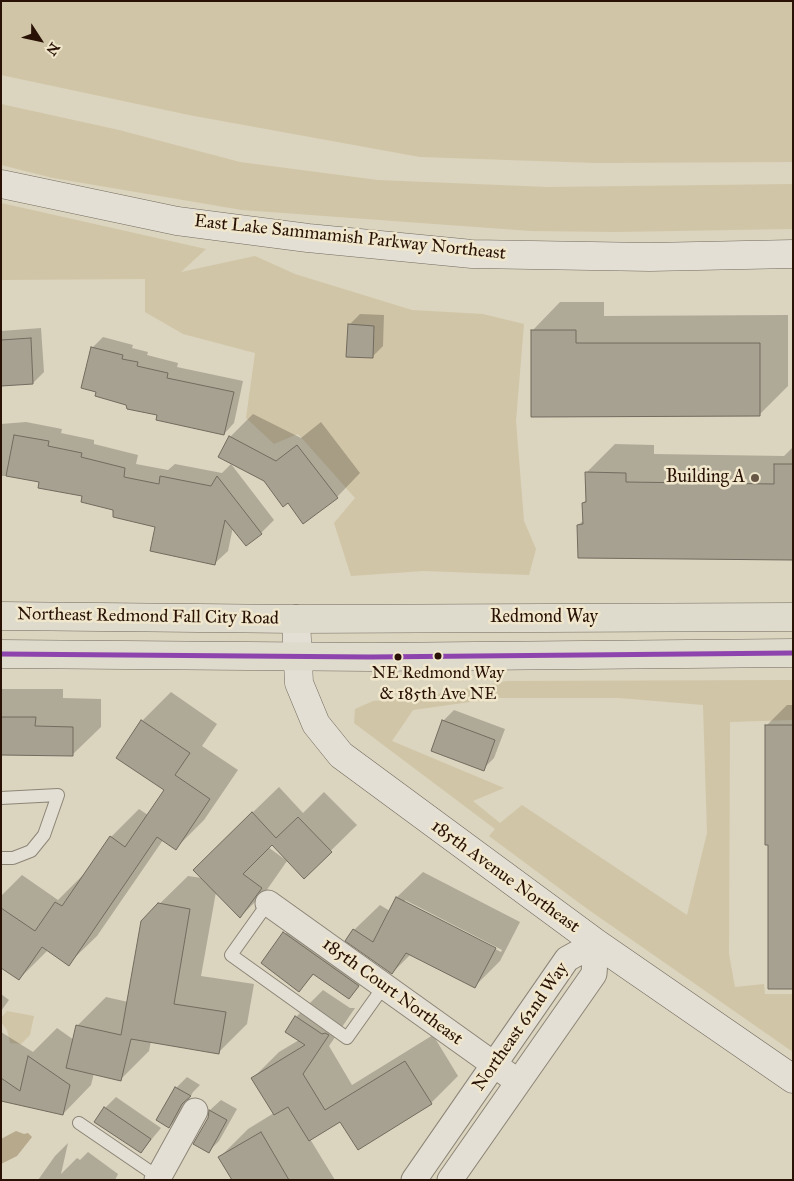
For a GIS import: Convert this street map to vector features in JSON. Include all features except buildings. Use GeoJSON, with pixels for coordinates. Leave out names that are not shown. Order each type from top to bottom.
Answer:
{"type":"FeatureCollection","features":[{"type":"Feature","properties":{"kind":"main road","name":"East Lake Sammamish Parkway Northeast"},"geometry":{"type":"LineString","coordinates":[[1,184],[176,220],[308,238],[472,254],[650,257],[793,254]]}},
{"type":"Feature","properties":{"kind":"main road","name":"Northeast Redmond Fall City Road"},"geometry":{"type":"LineString","coordinates":[[1,616],[296,619]]}},
{"type":"Feature","properties":{"kind":"main road","name":"Redmond Way"},"geometry":{"type":"LineString","coordinates":[[296,619],[793,617]]}},
{"type":"Feature","properties":{"kind":"main road","name":"185th Avenue Northeast"},"geometry":{"type":"LineString","coordinates":[[296,619],[299,683],[316,724],[341,755],[596,943],[793,1079]]}},
{"type":"Feature","properties":{"kind":"main road","name":"Redmond Way"},"geometry":{"type":"LineString","coordinates":[[297,657],[793,652]]}},
{"type":"Feature","properties":{"kind":"main road"},"geometry":{"type":"LineString","coordinates":[[1,654],[297,657]]}},
{"type":"Feature","properties":{"kind":"street","name":"185th Court Northeast"},"geometry":{"type":"LineString","coordinates":[[268,903],[517,1081]]}},
{"type":"Feature","properties":{"kind":"street","name":"Northeast 62nd Way"},"geometry":{"type":"LineString","coordinates":[[414,1180],[567,959],[596,943]]}},
{"type":"Feature","properties":{"kind":"street","name":"Northeast 62nd Way"},"geometry":{"type":"LineString","coordinates":[[450,1180],[517,1081],[594,974],[596,943]]}},
{"type":"Feature","properties":{"kind":"street"},"geometry":{"type":"LineString","coordinates":[[159,1179],[195,1111]]}},
{"type":"Feature","properties":{"kind":"lane"},"geometry":{"type":"LineString","coordinates":[[1,798],[58,795],[44,835],[31,851],[14,858],[1,858]]}},
{"type":"Feature","properties":{"kind":"lane"},"geometry":{"type":"LineString","coordinates":[[268,903],[231,955],[347,1038],[384,986]]}},
{"type":"Feature","properties":{"kind":"lane"},"geometry":{"type":"LineString","coordinates":[[79,1122],[159,1179]]}},
{"type":"Feature","properties":{"kind":"shaded area"},"geometry":{"type":"Polygon","coordinates":[[[1,1],[793,1],[793,162],[596,163],[420,157],[189,115],[1,75],[1,1]]]}},
{"type":"Feature","properties":{"kind":"shaded area"},"geometry":{"type":"Polygon","coordinates":[[[1,104],[119,130],[240,162],[378,180],[548,187],[793,184],[793,229],[616,232],[531,231],[242,210],[53,178],[1,165],[1,104]]]}},
{"type":"Feature","properties":{"kind":"shaded area"},"geometry":{"type":"Polygon","coordinates":[[[1,203],[206,249],[181,272],[255,256],[295,274],[412,310],[483,314],[524,324],[516,421],[524,521],[536,549],[529,575],[424,571],[351,576],[334,523],[355,498],[298,434],[274,444],[246,418],[255,353],[183,334],[145,312],[145,279],[1,280],[1,203]]]}},
{"type":"Feature","properties":{"kind":"shaded area"},"geometry":{"type":"Polygon","coordinates":[[[793,680],[793,720],[730,722],[729,954],[735,987],[764,984],[765,994],[793,994],[793,1052],[586,908],[489,836],[495,829],[354,723],[355,709],[373,701],[421,697],[507,681],[793,680]],[[499,698],[413,710],[392,741],[504,788],[473,801],[500,823],[522,805],[687,915],[707,833],[703,705],[619,698],[499,698]]]}},
{"type":"Feature","properties":{"kind":"shaded area"},"geometry":{"type":"Polygon","coordinates":[[[7,1011],[34,1016],[30,1035],[21,1044],[10,1043],[7,1030],[1,1022],[1,1018],[7,1011]]]}},
{"type":"Feature","properties":{"kind":"shaded area"},"geometry":{"type":"Polygon","coordinates":[[[16,1131],[24,1134],[28,1133],[32,1137],[17,1156],[1,1164],[1,1139],[16,1131]]]}},
{"type":"Feature","properties":{"kind":"transit line"},"geometry":{"type":"LineString","coordinates":[[1,654],[370,657],[793,653]]}},
{"type":"Feature","properties":{"kind":"place","name":"Building A"},"geometry":{"type":"Point","coordinates":[755,478]}},
{"type":"Feature","properties":{"kind":"place","name":"NE Redmond Way & 185th Ave NE"},"geometry":{"type":"Point","coordinates":[438,656]}}]}
